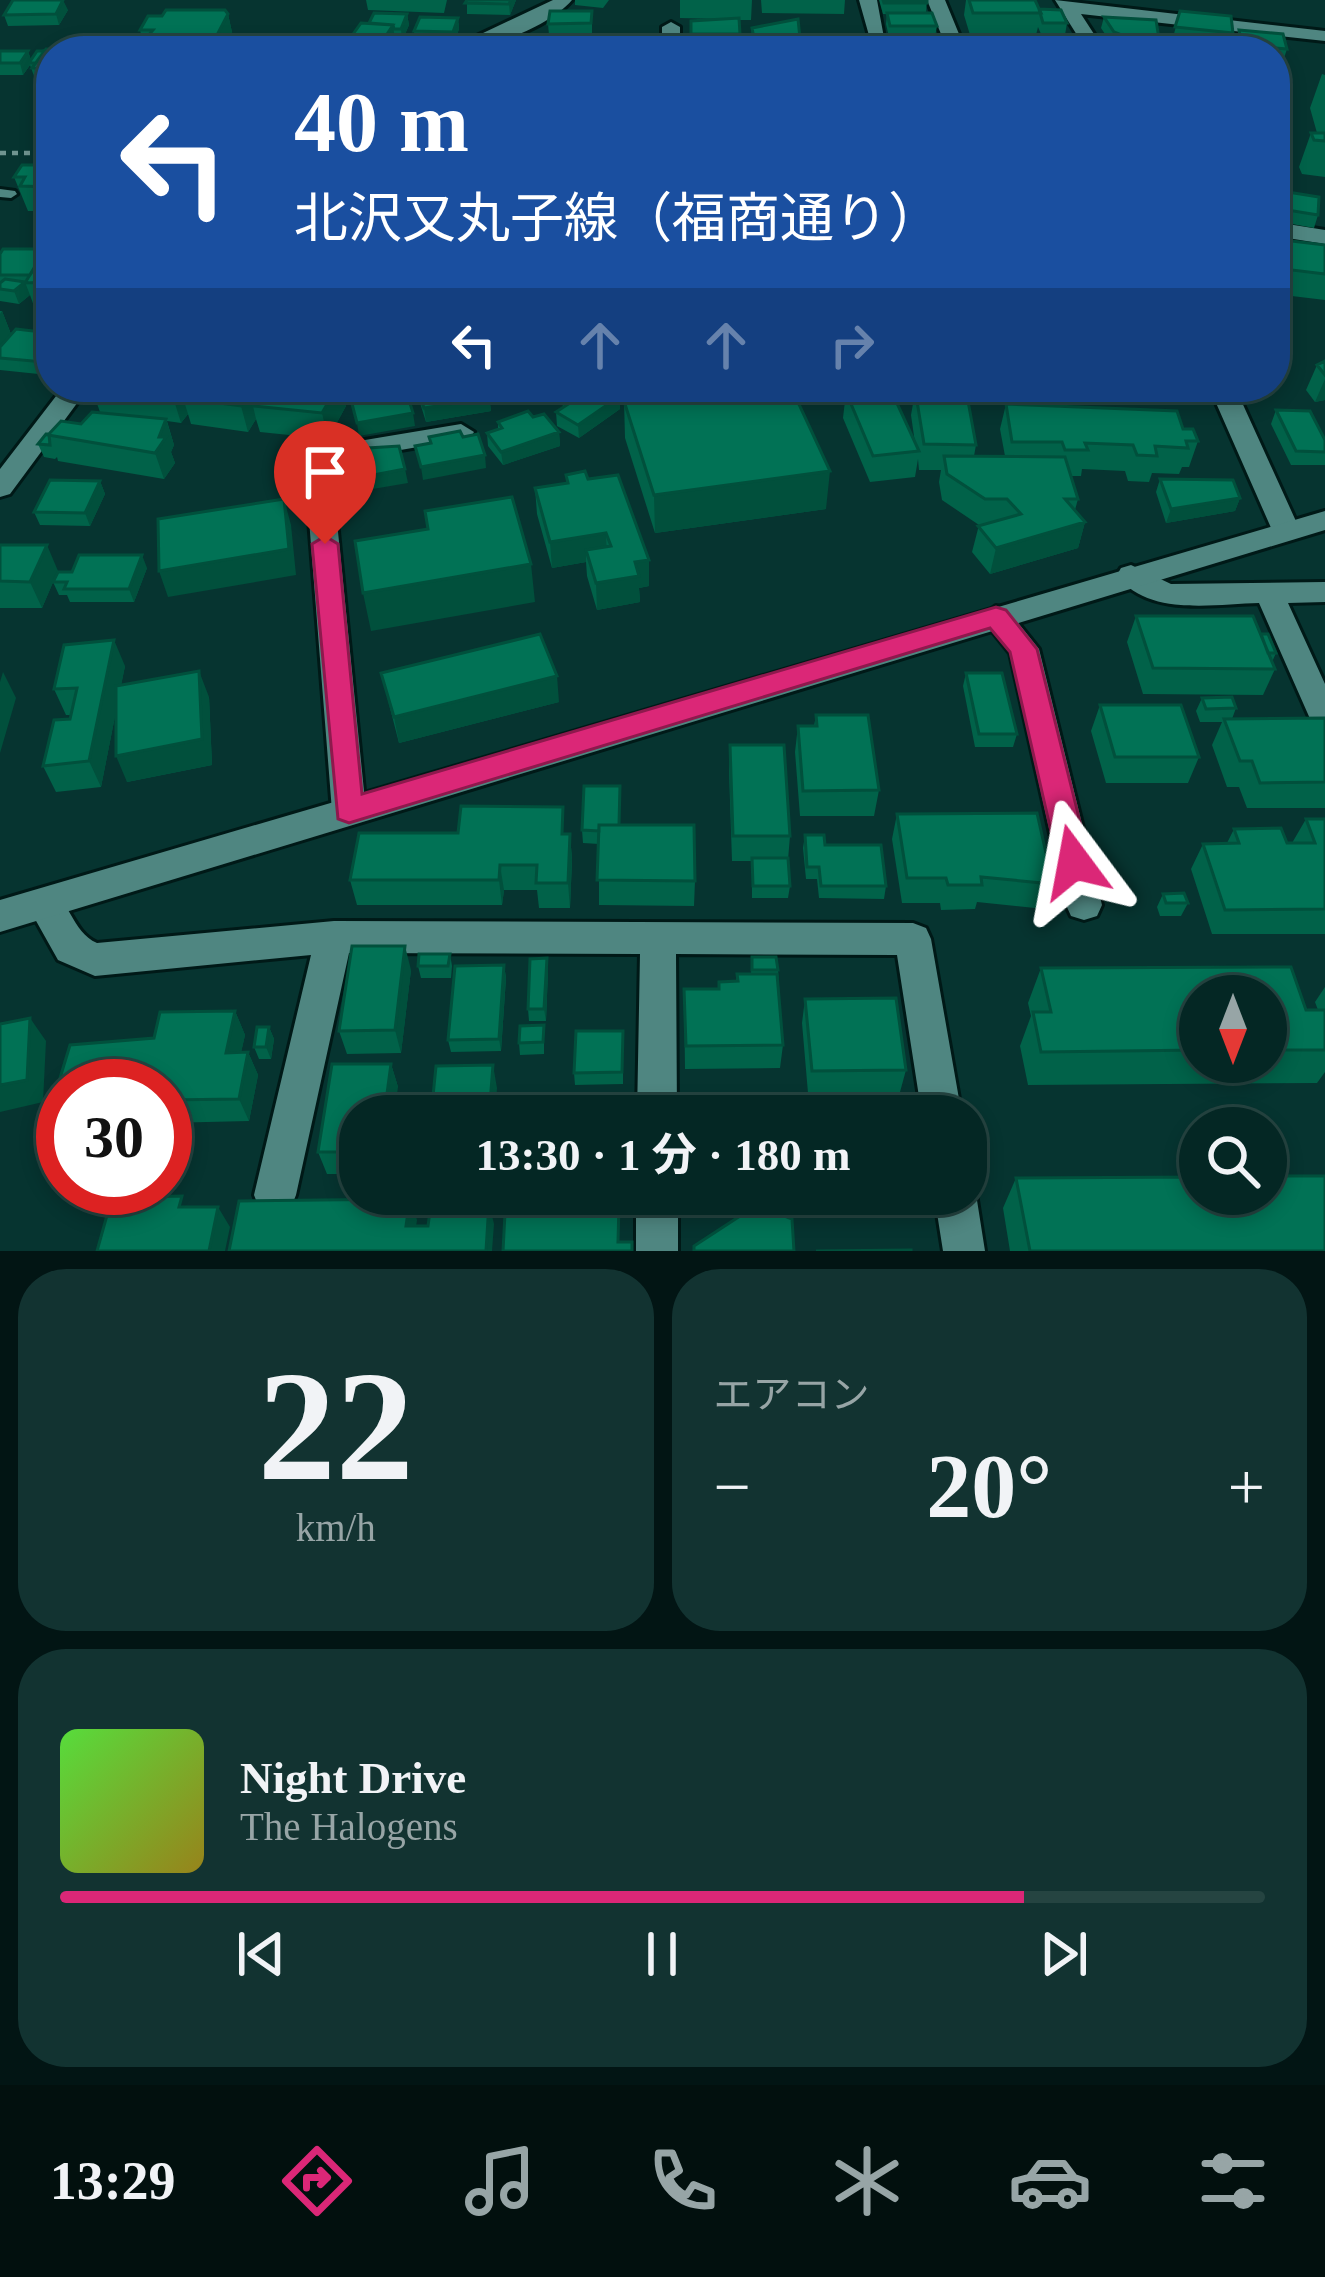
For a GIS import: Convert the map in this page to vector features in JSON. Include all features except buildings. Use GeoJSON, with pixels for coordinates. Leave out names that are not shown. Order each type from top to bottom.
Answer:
{"type":"FeatureCollection","features":[{"type":"Feature","properties":{"kind":"street"},"geometry":{"type":"LineString","coordinates":[[490,36],[553,10],[563,0]]}},
{"type":"Feature","properties":{"kind":"street"},"geometry":{"type":"LineString","coordinates":[[868,0],[878,36]]}},
{"type":"Feature","properties":{"kind":"street"},"geometry":{"type":"LineString","coordinates":[[936,0],[951,36]]}},
{"type":"Feature","properties":{"kind":"street"},"geometry":{"type":"LineString","coordinates":[[1066,3],[1325,36]]}},
{"type":"Feature","properties":{"kind":"street"},"geometry":{"type":"LineString","coordinates":[[1066,3],[1087,36]]}},
{"type":"Feature","properties":{"kind":"street"},"geometry":{"type":"LineString","coordinates":[[670,27],[670,36]]}},
{"type":"Feature","properties":{"kind":"street"},"geometry":{"type":"LineString","coordinates":[[1290,231],[1325,237]]}},
{"type":"Feature","properties":{"kind":"street"},"geometry":{"type":"LineString","coordinates":[[0,488],[65,402]]}},
{"type":"Feature","properties":{"kind":"street"},"geometry":{"type":"LineString","coordinates":[[1229,402],[1286,530]]}},
{"type":"Feature","properties":{"kind":"street"},"geometry":{"type":"LineString","coordinates":[[349,811],[317,456],[461,431]]}},
{"type":"Feature","properties":{"kind":"street"},"geometry":{"type":"LineString","coordinates":[[0,916],[1325,520]]}},
{"type":"Feature","properties":{"kind":"street"},"geometry":{"type":"LineString","coordinates":[[1131,575],[1167,594],[1325,592]]}},
{"type":"Feature","properties":{"kind":"street"},"geometry":{"type":"LineString","coordinates":[[1269,593],[1322,712]]}},
{"type":"Feature","properties":{"kind":"street"},"geometry":{"type":"LineString","coordinates":[[996,617],[1024,649],[1084,904]]}},
{"type":"Feature","properties":{"kind":"street"},"geometry":{"type":"LineString","coordinates":[[44,903],[70,950],[95,960],[334,937],[913,939],[939,1095]]}},
{"type":"Feature","properties":{"kind":"street"},"geometry":{"type":"LineString","coordinates":[[275,1195],[334,937]]}},
{"type":"Feature","properties":{"kind":"street"},"geometry":{"type":"LineString","coordinates":[[657,1095],[658,938]]}},
{"type":"Feature","properties":{"kind":"street"},"geometry":{"type":"LineString","coordinates":[[657,1215],[657,1251]]}},
{"type":"Feature","properties":{"kind":"street"},"geometry":{"type":"LineString","coordinates":[[958,1215],[964,1251]]}},
{"type":"Feature","properties":{"kind":"path"},"geometry":{"type":"LineString","coordinates":[[0,153],[36,153]]}},
{"type":"Feature","properties":{"kind":"route"},"geometry":{"type":"LineString","coordinates":[[325,544],[349,811],[996,617],[1024,649],[1074,862]]}}]}
